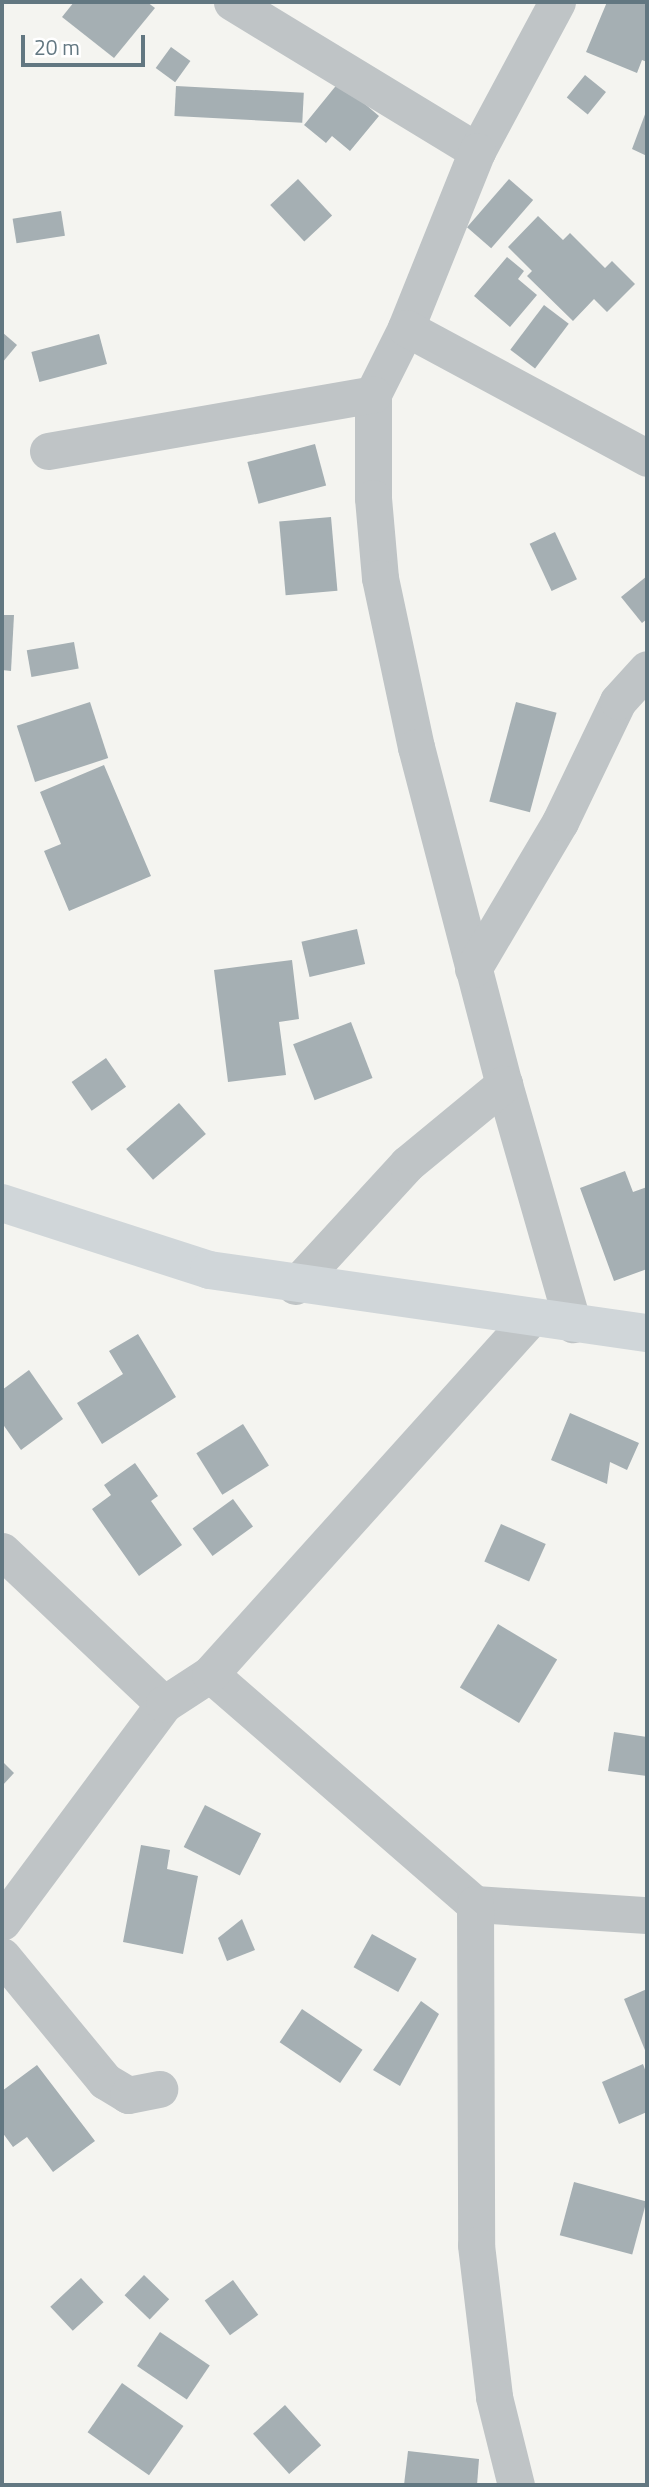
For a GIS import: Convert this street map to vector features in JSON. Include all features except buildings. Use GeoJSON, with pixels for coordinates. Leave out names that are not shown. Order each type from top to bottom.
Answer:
{"type":"FeatureCollection","features":[{"type":"Feature","properties":{"kind":"street"},"geometry":{"type":"LineString","coordinates":[[232,2],[477,151]]}},
{"type":"Feature","properties":{"kind":"street"},"geometry":{"type":"LineString","coordinates":[[557,2],[477,151],[405,328],[373,394],[373,498],[380,578],[415,747],[503,1084],[573,1324]]}},
{"type":"Feature","properties":{"kind":"street"},"geometry":{"type":"LineString","coordinates":[[405,328],[647,458]]}},
{"type":"Feature","properties":{"kind":"street"},"geometry":{"type":"LineString","coordinates":[[48,451],[373,394]]}},
{"type":"Feature","properties":{"kind":"street"},"geometry":{"type":"LineString","coordinates":[[473,969],[560,822],[618,701],[647,669]]}},
{"type":"Feature","properties":{"kind":"street"},"geometry":{"type":"LineString","coordinates":[[295,1286],[407,1164],[503,1084]]}},
{"type":"Feature","properties":{"kind":"street"},"geometry":{"type":"LineString","coordinates":[[3,1206],[209,1270],[295,1286],[647,1334]]}},
{"type":"Feature","properties":{"kind":"street"},"geometry":{"type":"LineString","coordinates":[[2,1922],[164,1704],[210,1674],[530,1318]]}},
{"type":"Feature","properties":{"kind":"street"},"geometry":{"type":"LineString","coordinates":[[2,1551],[110,1648],[164,1704]]}},
{"type":"Feature","properties":{"kind":"street"},"geometry":{"type":"LineString","coordinates":[[210,1674],[475,1904],[647,1915]]}},
{"type":"Feature","properties":{"kind":"street"},"geometry":{"type":"LineString","coordinates":[[475,1904],[475,2245],[494,2397],[516,2485]]}},
{"type":"Feature","properties":{"kind":"street"},"geometry":{"type":"LineString","coordinates":[[2,1956],[111,2087],[128,2095],[159,2089]]}}]}
